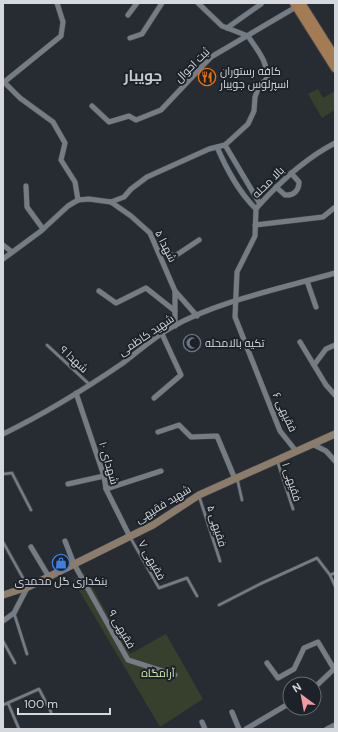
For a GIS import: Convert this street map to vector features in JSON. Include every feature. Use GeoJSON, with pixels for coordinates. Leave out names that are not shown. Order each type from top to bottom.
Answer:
{"type":"FeatureCollection","features":[{"type":"Feature","properties":{"kind":"main road"},"geometry":{"type":"LineString","coordinates":[[297,4],[335,57]]}},
{"type":"Feature","properties":{"kind":"main road"},"geometry":{"type":"LineString","coordinates":[[297,4],[335,68]]}},
{"type":"Feature","properties":{"kind":"main road","name":"شهید فقیهی"},"geometry":{"type":"LineString","coordinates":[[3,595],[27,587],[49,577],[153,525],[199,495],[335,434]]}},
{"type":"Feature","properties":{"kind":"street"},"geometry":{"type":"LineString","coordinates":[[57,3],[63,22],[61,36],[3,83],[20,98],[53,122],[65,143],[61,160],[75,182],[78,200]]}},
{"type":"Feature","properties":{"kind":"street"},"geometry":{"type":"LineString","coordinates":[[128,15],[137,3]]}},
{"type":"Feature","properties":{"kind":"street"},"geometry":{"type":"LineString","coordinates":[[130,38],[142,34],[162,3]]}},
{"type":"Feature","properties":{"kind":"street"},"geometry":{"type":"LineString","coordinates":[[3,259],[43,229],[68,206],[78,200],[89,199],[111,202],[124,197],[131,189],[147,177],[188,158],[225,145],[248,124],[254,111],[255,96],[259,86],[267,79],[267,68],[260,53],[248,36],[222,26],[198,3]]}},
{"type":"Feature","properties":{"kind":"street"},"geometry":{"type":"LineString","coordinates":[[227,28],[262,4]]}},
{"type":"Feature","properties":{"kind":"street"},"geometry":{"type":"LineString","coordinates":[[248,36],[297,4]]}},
{"type":"Feature","properties":{"kind":"street","name":"ثبت احوال"},"geometry":{"type":"LineString","coordinates":[[92,106],[109,122],[129,116],[136,120],[161,110],[211,57],[248,36]]}},
{"type":"Feature","properties":{"kind":"street","name":"بالا محله"},"geometry":{"type":"LineString","coordinates":[[235,302],[237,272],[255,236],[256,209],[291,173],[320,151],[335,143]]}},
{"type":"Feature","properties":{"kind":"street"},"geometry":{"type":"LineString","coordinates":[[225,145],[260,204]]}},
{"type":"Feature","properties":{"kind":"street"},"geometry":{"type":"LineString","coordinates":[[217,147],[239,190],[256,209]]}},
{"type":"Feature","properties":{"kind":"street"},"geometry":{"type":"LineString","coordinates":[[276,187],[285,195],[291,195],[295,192],[299,182],[291,173]]}},
{"type":"Feature","properties":{"kind":"street"},"geometry":{"type":"LineString","coordinates":[[26,186],[27,207],[43,229]]}},
{"type":"Feature","properties":{"kind":"street","name":"شهدا ۵"},"geometry":{"type":"LineString","coordinates":[[111,202],[131,216],[150,233],[175,291],[197,316]]}},
{"type":"Feature","properties":{"kind":"street"},"geometry":{"type":"LineString","coordinates":[[255,225],[323,217],[334,208]]}},
{"type":"Feature","properties":{"kind":"street"},"geometry":{"type":"LineString","coordinates":[[158,250],[175,256],[199,240]]}},
{"type":"Feature","properties":{"kind":"street"},"geometry":{"type":"LineString","coordinates":[[3,245],[12,252]]}},
{"type":"Feature","properties":{"kind":"street","name":"شهید کاظمی"},"geometry":{"type":"LineString","coordinates":[[3,434],[76,393],[174,326],[235,302],[335,273]]}},
{"type":"Feature","properties":{"kind":"street"},"geometry":{"type":"LineString","coordinates":[[307,281],[316,307]]}},
{"type":"Feature","properties":{"kind":"street"},"geometry":{"type":"LineString","coordinates":[[99,291],[116,303],[146,288],[175,311]]}},
{"type":"Feature","properties":{"kind":"street","name":"شهدا ۵"},"geometry":{"type":"LineString","coordinates":[[174,326],[175,291]]}},
{"type":"Feature","properties":{"kind":"street","name":"فقیهی ۶"},"geometry":{"type":"LineString","coordinates":[[235,302],[236,317],[280,431],[296,451]]}},
{"type":"Feature","properties":{"kind":"street"},"geometry":{"type":"LineString","coordinates":[[154,398],[181,375],[162,334]]}},
{"type":"Feature","properties":{"kind":"street"},"geometry":{"type":"LineString","coordinates":[[300,342],[326,385],[335,395]]}},
{"type":"Feature","properties":{"kind":"street"},"geometry":{"type":"LineString","coordinates":[[314,365],[326,349],[335,345]]}},
{"type":"Feature","properties":{"kind":"street","name":"شهدای ۱۰"},"geometry":{"type":"LineString","coordinates":[[76,393],[104,476],[106,489],[130,536]]}},
{"type":"Feature","properties":{"kind":"street"},"geometry":{"type":"LineString","coordinates":[[158,432],[179,425],[191,437],[217,436],[236,478]]}},
{"type":"Feature","properties":{"kind":"street"},"geometry":{"type":"LineString","coordinates":[[312,444],[326,451],[335,461]]}},
{"type":"Feature","properties":{"kind":"street"},"geometry":{"type":"LineString","coordinates":[[106,489],[161,471]]}},
{"type":"Feature","properties":{"kind":"street"},"geometry":{"type":"LineString","coordinates":[[68,484],[104,476]]}},
{"type":"Feature","properties":{"kind":"street","name":"فقیهی ۹"},"geometry":{"type":"LineString","coordinates":[[65,541],[74,564],[128,660],[175,675]]}},
{"type":"Feature","properties":{"kind":"street"},"geometry":{"type":"LineString","coordinates":[[31,547],[49,577]]}},
{"type":"Feature","properties":{"kind":"street"},"geometry":{"type":"LineString","coordinates":[[3,621],[14,613],[27,587]]}},
{"type":"Feature","properties":{"kind":"street"},"geometry":{"type":"LineString","coordinates":[[267,663],[278,678],[294,670],[304,648],[318,642],[334,669],[322,680]]}},
{"type":"Feature","properties":{"kind":"street"},"geometry":{"type":"LineString","coordinates":[[246,729],[282,709]]}},
{"type":"Feature","properties":{"kind":"street"},"geometry":{"type":"LineString","coordinates":[[232,712],[239,729]]}},
{"type":"Feature","properties":{"kind":"street"},"geometry":{"type":"LineString","coordinates":[[202,722],[205,729]]}},
{"type":"Feature","properties":{"kind":"street"},"geometry":{"type":"LineString","coordinates":[[327,729],[335,725]]}},
{"type":"Feature","properties":{"kind":"lane","name":"شهدا ۹"},"geometry":{"type":"LineString","coordinates":[[47,345],[89,384]]}},
{"type":"Feature","properties":{"kind":"lane","name":"فقیهی ۱"},"geometry":{"type":"LineString","coordinates":[[277,460],[293,509]]}},
{"type":"Feature","properties":{"kind":"lane"},"geometry":{"type":"LineString","coordinates":[[3,474],[12,472],[31,510]]}},
{"type":"Feature","properties":{"kind":"lane"},"geometry":{"type":"LineString","coordinates":[[236,478],[242,500]]}},
{"type":"Feature","properties":{"kind":"lane","name":"فقیهی ۵"},"geometry":{"type":"LineString","coordinates":[[199,495],[220,562]]}},
{"type":"Feature","properties":{"kind":"lane","name":"فقیهی ۷"},"geometry":{"type":"LineString","coordinates":[[130,536],[159,588],[187,578],[197,596]]}},
{"type":"Feature","properties":{"kind":"lane"},"geometry":{"type":"LineString","coordinates":[[3,542],[27,587]]}},
{"type":"Feature","properties":{"kind":"lane"},"geometry":{"type":"LineString","coordinates":[[218,605],[316,558],[330,575],[335,586]]}},
{"type":"Feature","properties":{"kind":"lane"},"geometry":{"type":"LineString","coordinates":[[330,575],[335,573]]}},
{"type":"Feature","properties":{"kind":"lane"},"geometry":{"type":"LineString","coordinates":[[14,613],[27,654]]}},
{"type":"Feature","properties":{"kind":"lane"},"geometry":{"type":"LineString","coordinates":[[3,641],[15,663]]}},
{"type":"Feature","properties":{"kind":"lane"},"geometry":{"type":"LineString","coordinates":[[3,705],[39,689],[51,712]]}},
{"type":"Feature","properties":{"kind":"lane"},"geometry":{"type":"LineString","coordinates":[[8,703],[19,729]]}},
{"type":"Feature","properties":{"kind":"green space"},"geometry":{"type":"Polygon","coordinates":[[[318,89],[323,98],[335,91],[335,110],[322,118],[308,94],[318,89]]]}},
{"type":"Feature","properties":{"kind":"green space","name":"آرامگاه"},"geometry":{"type":"Polygon","coordinates":[[[84,573],[130,654],[166,634],[203,699],[160,727],[73,580],[84,573]]]}},
{"type":"Feature","properties":{"kind":"place","name":"کافه رستوران اسپرلوس جویبار"},"geometry":{"type":"Point","coordinates":[207,77]}},
{"type":"Feature","properties":{"kind":"place","name":"تکیه بالامحله"},"geometry":{"type":"Point","coordinates":[192,343]}},
{"type":"Feature","properties":{"kind":"place","name":"بنکداری گل محمدی"},"geometry":{"type":"Point","coordinates":[61,563]}},
{"type":"Feature","properties":{"kind":"district","name":"جویبار"},"geometry":{"type":"Point","coordinates":[143,76]}}]}
